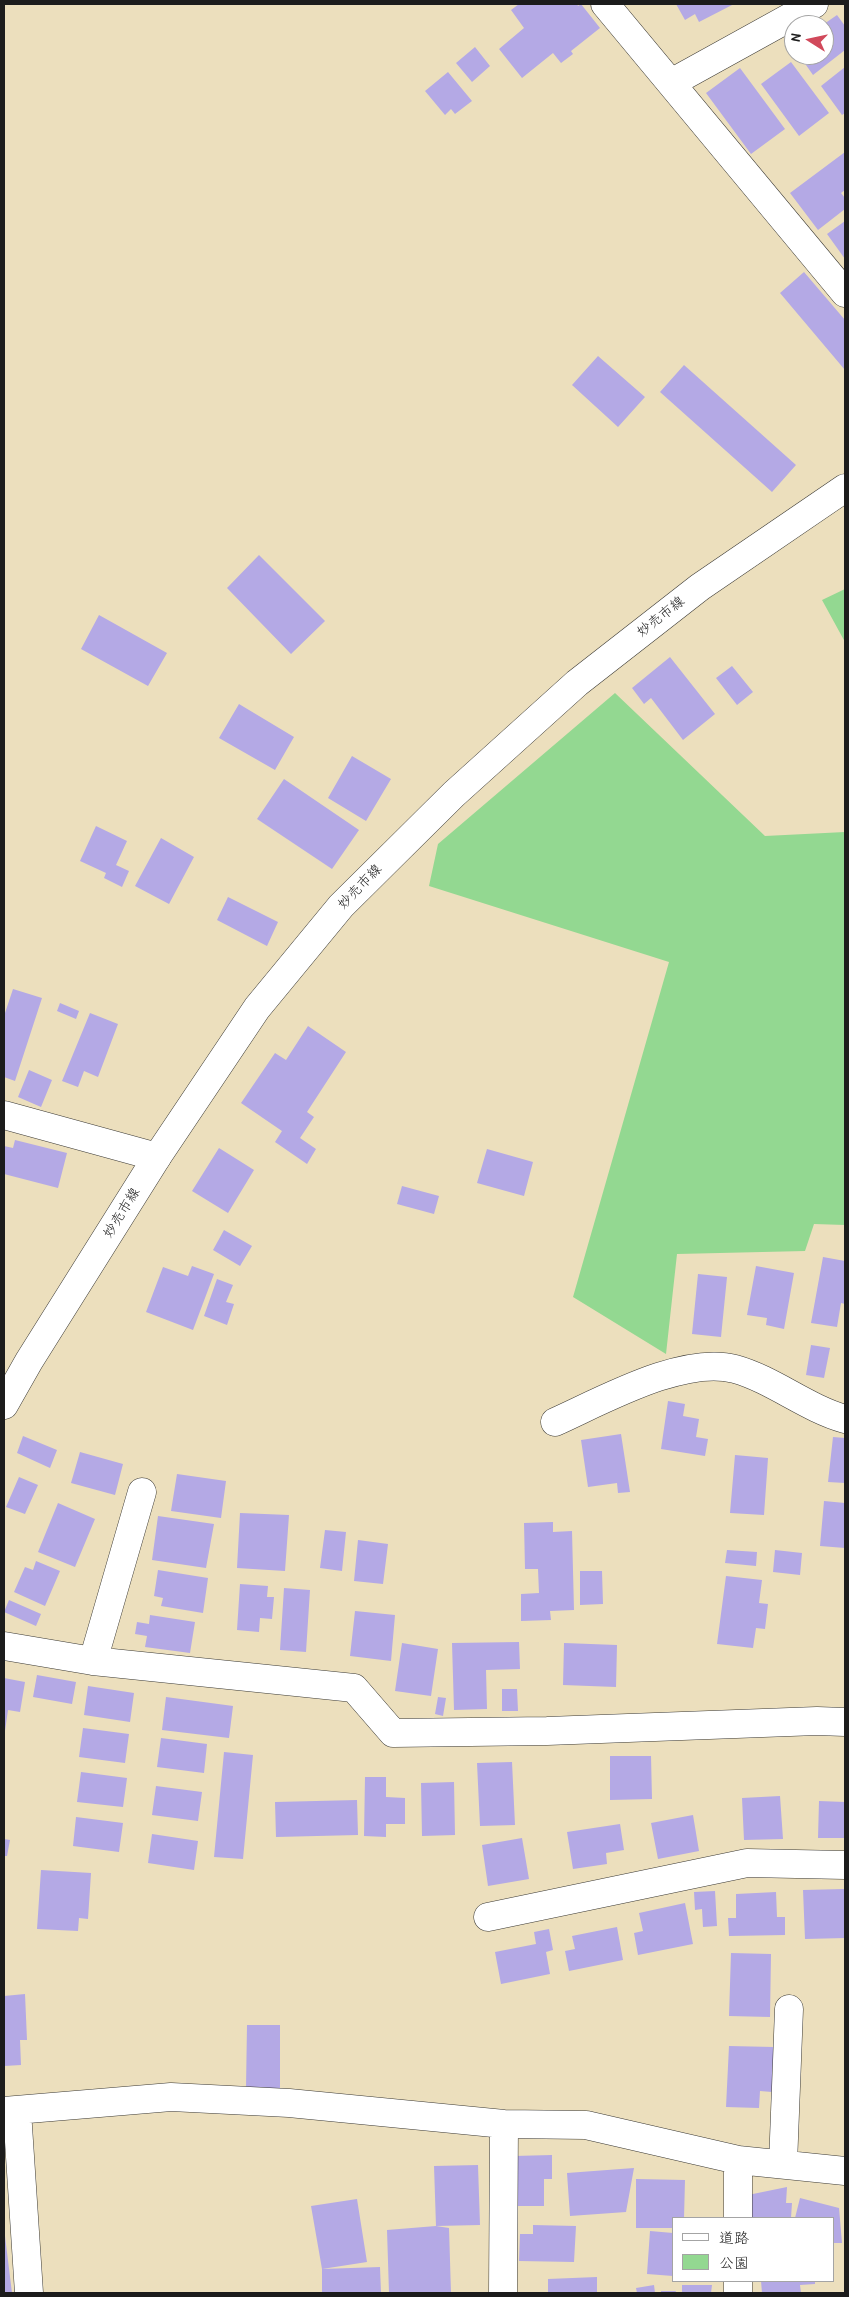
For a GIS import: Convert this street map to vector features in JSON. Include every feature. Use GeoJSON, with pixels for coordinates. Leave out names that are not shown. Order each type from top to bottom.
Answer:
{"type":"FeatureCollection","features":[{"type":"Feature","properties":{"kind":"street"},"geometry":{"type":"LineString","coordinates":[[605,4],[845,293]]}},
{"type":"Feature","properties":{"kind":"street"},"geometry":{"type":"LineString","coordinates":[[671,83],[814,4]]}},
{"type":"Feature","properties":{"kind":"street","name":"妙売市線"},"geometry":{"type":"LineString","coordinates":[[4,1405],[157,1157],[263,1001],[341,906],[454,794],[577,683],[700,586],[845,488]]}},
{"type":"Feature","properties":{"kind":"street"},"geometry":{"type":"LineString","coordinates":[[4,1115],[157,1157]]}},
{"type":"Feature","properties":{"kind":"street"},"geometry":{"type":"LineString","coordinates":[[555,1422],[662,1375],[706,1367],[734,1369],[824,1413],[845,1419]]}},
{"type":"Feature","properties":{"kind":"street"},"geometry":{"type":"LineString","coordinates":[[93,1662],[142,1492]]}},
{"type":"Feature","properties":{"kind":"street"},"geometry":{"type":"LineString","coordinates":[[4,1646],[93,1662],[354,1688],[393,1733],[547,1731],[845,1722]]}},
{"type":"Feature","properties":{"kind":"street"},"geometry":{"type":"LineString","coordinates":[[488,1917],[747,1863],[845,1865]]}},
{"type":"Feature","properties":{"kind":"street"},"geometry":{"type":"LineString","coordinates":[[783,2164],[789,2009]]}},
{"type":"Feature","properties":{"kind":"street"},"geometry":{"type":"LineString","coordinates":[[29,2293],[10,2111],[171,2097],[289,2104],[504,2124],[586,2125],[738,2160],[845,2171]]}},
{"type":"Feature","properties":{"kind":"street"},"geometry":{"type":"LineString","coordinates":[[503,2293],[504,2124]]}},
{"type":"Feature","properties":{"kind":"street"},"geometry":{"type":"LineString","coordinates":[[738,2160],[738,2217]]}},
{"type":"Feature","properties":{"kind":"green space"},"geometry":{"type":"Polygon","coordinates":[[[845,589],[845,642],[822,600],[845,589]]]}},
{"type":"Feature","properties":{"kind":"green space"},"geometry":{"type":"Polygon","coordinates":[[[615,693],[765,836],[845,832],[845,1225],[814,1224],[805,1251],[677,1254],[666,1354],[573,1297],[669,962],[429,886],[438,844],[615,693]]]}},
{"type":"Feature","properties":{"kind":"building"},"geometry":{"type":"Polygon","coordinates":[[[519,4],[577,4],[578,6],[581,4],[600,28],[571,51],[573,54],[561,63],[553,53],[522,78],[499,49],[524,28],[511,10],[519,4]]]}},
{"type":"Feature","properties":{"kind":"building"},"geometry":{"type":"Polygon","coordinates":[[[676,4],[734,4],[699,22],[695,14],[685,20],[676,4]]]}},
{"type":"Feature","properties":{"kind":"building"},"geometry":{"type":"Polygon","coordinates":[[[837,15],[845,26],[845,50],[834,59],[834,17],[837,15]]]}},
{"type":"Feature","properties":{"kind":"building"},"geometry":{"type":"Polygon","coordinates":[[[475,47],[490,66],[472,82],[456,63],[475,47]]]}},
{"type":"Feature","properties":{"kind":"building"},"geometry":{"type":"Polygon","coordinates":[[[787,65],[793,65],[829,113],[799,136],[761,84],[787,65]]]}},
{"type":"Feature","properties":{"kind":"building"},"geometry":{"type":"Polygon","coordinates":[[[806,65],[826,65],[813,75],[806,65]]]}},
{"type":"Feature","properties":{"kind":"building"},"geometry":{"type":"Polygon","coordinates":[[[845,67],[845,113],[842,115],[821,86],[845,67]]]}},
{"type":"Feature","properties":{"kind":"building"},"geometry":{"type":"Polygon","coordinates":[[[740,68],[785,129],[751,154],[706,93],[740,68]]]}},
{"type":"Feature","properties":{"kind":"building"},"geometry":{"type":"Polygon","coordinates":[[[448,72],[472,101],[455,114],[451,109],[445,115],[425,91],[448,72]]]}},
{"type":"Feature","properties":{"kind":"building"},"geometry":{"type":"Polygon","coordinates":[[[845,152],[845,190],[841,193],[845,198],[845,209],[818,230],[790,193],[845,152]]]}},
{"type":"Feature","properties":{"kind":"building"},"geometry":{"type":"Polygon","coordinates":[[[845,221],[845,259],[827,234],[845,221]]]}},
{"type":"Feature","properties":{"kind":"building"},"geometry":{"type":"Polygon","coordinates":[[[804,272],[845,320],[845,370],[780,293],[804,272]]]}},
{"type":"Feature","properties":{"kind":"building"},"geometry":{"type":"Polygon","coordinates":[[[598,356],[645,397],[618,427],[572,385],[598,356]]]}},
{"type":"Feature","properties":{"kind":"building"},"geometry":{"type":"Polygon","coordinates":[[[684,365],[796,465],[772,492],[660,392],[684,365]]]}},
{"type":"Feature","properties":{"kind":"building"},"geometry":{"type":"Polygon","coordinates":[[[259,555],[325,621],[291,654],[227,588],[259,555]]]}},
{"type":"Feature","properties":{"kind":"building"},"geometry":{"type":"Polygon","coordinates":[[[99,615],[167,653],[148,686],[81,649],[99,615]]]}},
{"type":"Feature","properties":{"kind":"building"},"geometry":{"type":"Polygon","coordinates":[[[670,657],[715,714],[683,740],[651,698],[644,704],[632,688],[670,657]]]}},
{"type":"Feature","properties":{"kind":"building"},"geometry":{"type":"Polygon","coordinates":[[[732,666],[753,692],[737,705],[716,678],[732,666]]]}},
{"type":"Feature","properties":{"kind":"building"},"geometry":{"type":"Polygon","coordinates":[[[239,704],[294,737],[275,770],[219,738],[239,704]]]}},
{"type":"Feature","properties":{"kind":"building"},"geometry":{"type":"Polygon","coordinates":[[[352,756],[391,779],[366,821],[328,798],[352,756]]]}},
{"type":"Feature","properties":{"kind":"building"},"geometry":{"type":"Polygon","coordinates":[[[284,779],[359,830],[332,869],[257,819],[284,779]]]}},
{"type":"Feature","properties":{"kind":"building"},"geometry":{"type":"Polygon","coordinates":[[[96,826],[127,841],[116,865],[129,871],[122,887],[104,878],[106,873],[80,861],[96,826]]]}},
{"type":"Feature","properties":{"kind":"building"},"geometry":{"type":"Polygon","coordinates":[[[161,838],[194,857],[169,904],[135,886],[161,838]]]}},
{"type":"Feature","properties":{"kind":"building"},"geometry":{"type":"Polygon","coordinates":[[[228,897],[278,922],[267,946],[217,920],[228,897]]]}},
{"type":"Feature","properties":{"kind":"building"},"geometry":{"type":"Polygon","coordinates":[[[13,989],[42,998],[15,1081],[4,1077],[4,1016],[13,989]]]}},
{"type":"Feature","properties":{"kind":"building"},"geometry":{"type":"Polygon","coordinates":[[[60,1003],[79,1011],[76,1019],[57,1011],[60,1003]]]}},
{"type":"Feature","properties":{"kind":"building"},"geometry":{"type":"Polygon","coordinates":[[[90,1013],[118,1024],[98,1077],[84,1071],[78,1087],[62,1081],[90,1013]]]}},
{"type":"Feature","properties":{"kind":"building"},"geometry":{"type":"Polygon","coordinates":[[[308,1026],[346,1052],[307,1112],[314,1117],[300,1138],[316,1149],[307,1164],[275,1142],[282,1131],[241,1103],[275,1053],[286,1060],[308,1026]]]}},
{"type":"Feature","properties":{"kind":"building"},"geometry":{"type":"Polygon","coordinates":[[[29,1070],[52,1080],[41,1107],[18,1097],[29,1070]]]}},
{"type":"Feature","properties":{"kind":"building"},"geometry":{"type":"Polygon","coordinates":[[[15,1140],[67,1153],[58,1188],[4,1174],[4,1146],[13,1148],[15,1140]]]}},
{"type":"Feature","properties":{"kind":"building"},"geometry":{"type":"Polygon","coordinates":[[[219,1148],[254,1170],[228,1213],[192,1191],[219,1148]]]}},
{"type":"Feature","properties":{"kind":"building"},"geometry":{"type":"Polygon","coordinates":[[[487,1149],[533,1162],[524,1196],[477,1183],[487,1149]]]}},
{"type":"Feature","properties":{"kind":"building"},"geometry":{"type":"Polygon","coordinates":[[[402,1186],[439,1196],[434,1214],[397,1204],[402,1186]]]}},
{"type":"Feature","properties":{"kind":"building"},"geometry":{"type":"Polygon","coordinates":[[[224,1230],[252,1246],[240,1266],[213,1250],[224,1230]]]}},
{"type":"Feature","properties":{"kind":"building"},"geometry":{"type":"Polygon","coordinates":[[[823,1257],[845,1261],[845,1304],[841,1303],[837,1327],[811,1323],[823,1257]]]}},
{"type":"Feature","properties":{"kind":"building"},"geometry":{"type":"Polygon","coordinates":[[[192,1266],[214,1274],[193,1330],[146,1312],[163,1267],[188,1276],[192,1266]]]}},
{"type":"Feature","properties":{"kind":"building"},"geometry":{"type":"Polygon","coordinates":[[[756,1266],[794,1273],[784,1329],[766,1325],[767,1318],[747,1315],[756,1266]]]}},
{"type":"Feature","properties":{"kind":"building"},"geometry":{"type":"Polygon","coordinates":[[[698,1274],[727,1277],[721,1337],[692,1334],[698,1274]]]}},
{"type":"Feature","properties":{"kind":"building"},"geometry":{"type":"Polygon","coordinates":[[[217,1279],[233,1285],[226,1302],[234,1304],[227,1325],[204,1316],[217,1279]]]}},
{"type":"Feature","properties":{"kind":"building"},"geometry":{"type":"Polygon","coordinates":[[[811,1345],[830,1348],[824,1378],[806,1375],[811,1345]]]}},
{"type":"Feature","properties":{"kind":"building"},"geometry":{"type":"Polygon","coordinates":[[[668,1401],[685,1404],[683,1416],[699,1419],[696,1437],[708,1439],[705,1456],[661,1449],[668,1401]]]}},
{"type":"Feature","properties":{"kind":"building"},"geometry":{"type":"Polygon","coordinates":[[[621,1434],[630,1492],[618,1493],[617,1483],[588,1487],[581,1440],[621,1434]]]}},
{"type":"Feature","properties":{"kind":"building"},"geometry":{"type":"Polygon","coordinates":[[[23,1436],[57,1450],[50,1468],[17,1453],[23,1436]]]}},
{"type":"Feature","properties":{"kind":"building"},"geometry":{"type":"Polygon","coordinates":[[[833,1437],[845,1438],[845,1483],[828,1482],[833,1437]]]}},
{"type":"Feature","properties":{"kind":"building"},"geometry":{"type":"Polygon","coordinates":[[[80,1452],[123,1464],[115,1495],[71,1483],[80,1452]]]}},
{"type":"Feature","properties":{"kind":"building"},"geometry":{"type":"Polygon","coordinates":[[[735,1455],[768,1458],[764,1515],[730,1513],[735,1455]]]}},
{"type":"Feature","properties":{"kind":"building"},"geometry":{"type":"Polygon","coordinates":[[[177,1474],[226,1481],[221,1518],[171,1511],[177,1474]]]}},
{"type":"Feature","properties":{"kind":"building"},"geometry":{"type":"Polygon","coordinates":[[[19,1477],[38,1485],[25,1514],[6,1507],[19,1477]]]}},
{"type":"Feature","properties":{"kind":"building"},"geometry":{"type":"Polygon","coordinates":[[[824,1501],[845,1503],[845,1548],[820,1546],[824,1501]]]}},
{"type":"Feature","properties":{"kind":"building"},"geometry":{"type":"Polygon","coordinates":[[[58,1503],[95,1519],[75,1567],[38,1552],[58,1503]]]}},
{"type":"Feature","properties":{"kind":"building"},"geometry":{"type":"Polygon","coordinates":[[[240,1513],[289,1515],[285,1571],[237,1568],[240,1513]]]}},
{"type":"Feature","properties":{"kind":"building"},"geometry":{"type":"Polygon","coordinates":[[[158,1516],[214,1524],[206,1568],[152,1560],[158,1516]]]}},
{"type":"Feature","properties":{"kind":"building"},"geometry":{"type":"Polygon","coordinates":[[[553,1522],[553,1532],[572,1531],[574,1610],[550,1611],[551,1620],[521,1621],[521,1594],[539,1593],[538,1569],[525,1569],[524,1523],[553,1522]]]}},
{"type":"Feature","properties":{"kind":"building"},"geometry":{"type":"Polygon","coordinates":[[[325,1530],[346,1532],[342,1571],[320,1568],[325,1530]]]}},
{"type":"Feature","properties":{"kind":"building"},"geometry":{"type":"Polygon","coordinates":[[[358,1540],[388,1544],[383,1584],[354,1581],[358,1540]]]}},
{"type":"Feature","properties":{"kind":"building"},"geometry":{"type":"Polygon","coordinates":[[[727,1550],[757,1552],[756,1566],[725,1563],[727,1550]]]}},
{"type":"Feature","properties":{"kind":"building"},"geometry":{"type":"Polygon","coordinates":[[[775,1550],[802,1553],[800,1575],[773,1572],[775,1550]]]}},
{"type":"Feature","properties":{"kind":"building"},"geometry":{"type":"Polygon","coordinates":[[[36,1561],[60,1571],[45,1606],[14,1592],[25,1567],[33,1570],[36,1561]]]}},
{"type":"Feature","properties":{"kind":"building"},"geometry":{"type":"Polygon","coordinates":[[[158,1570],[208,1578],[203,1613],[161,1606],[163,1598],[154,1596],[158,1570]]]}},
{"type":"Feature","properties":{"kind":"building"},"geometry":{"type":"Polygon","coordinates":[[[580,1571],[602,1571],[603,1604],[580,1605],[580,1571]]]}},
{"type":"Feature","properties":{"kind":"building"},"geometry":{"type":"Polygon","coordinates":[[[726,1576],[762,1580],[759,1603],[768,1604],[765,1629],[756,1628],[753,1648],[717,1644],[726,1576]]]}},
{"type":"Feature","properties":{"kind":"building"},"geometry":{"type":"Polygon","coordinates":[[[240,1584],[268,1586],[267,1597],[274,1597],[272,1619],[260,1618],[259,1632],[237,1630],[240,1584]]]}},
{"type":"Feature","properties":{"kind":"building"},"geometry":{"type":"Polygon","coordinates":[[[284,1588],[310,1590],[306,1652],[280,1650],[284,1588]]]}},
{"type":"Feature","properties":{"kind":"building"},"geometry":{"type":"Polygon","coordinates":[[[9,1600],[41,1614],[36,1626],[4,1612],[9,1600]]]}},
{"type":"Feature","properties":{"kind":"building"},"geometry":{"type":"Polygon","coordinates":[[[355,1611],[395,1615],[391,1661],[350,1656],[355,1611]]]}},
{"type":"Feature","properties":{"kind":"building"},"geometry":{"type":"Polygon","coordinates":[[[150,1615],[195,1622],[190,1653],[145,1647],[147,1636],[135,1634],[137,1622],[149,1624],[150,1615]]]}},
{"type":"Feature","properties":{"kind":"building"},"geometry":{"type":"Polygon","coordinates":[[[519,1642],[520,1669],[486,1670],[487,1709],[454,1710],[452,1643],[519,1642]]]}},
{"type":"Feature","properties":{"kind":"building"},"geometry":{"type":"Polygon","coordinates":[[[402,1643],[438,1649],[431,1696],[395,1691],[402,1643]]]}},
{"type":"Feature","properties":{"kind":"building"},"geometry":{"type":"Polygon","coordinates":[[[564,1643],[617,1645],[616,1687],[563,1685],[564,1643]]]}},
{"type":"Feature","properties":{"kind":"building"},"geometry":{"type":"Polygon","coordinates":[[[37,1675],[76,1682],[72,1704],[33,1697],[37,1675]]]}},
{"type":"Feature","properties":{"kind":"building"},"geometry":{"type":"Polygon","coordinates":[[[4,1678],[25,1682],[20,1712],[8,1710],[5,1731],[4,1678]]]}},
{"type":"Feature","properties":{"kind":"building"},"geometry":{"type":"Polygon","coordinates":[[[88,1686],[134,1693],[130,1722],[84,1715],[88,1686]]]}},
{"type":"Feature","properties":{"kind":"building"},"geometry":{"type":"Polygon","coordinates":[[[502,1689],[517,1689],[518,1711],[502,1711],[502,1689]]]}},
{"type":"Feature","properties":{"kind":"building"},"geometry":{"type":"Polygon","coordinates":[[[166,1697],[233,1706],[229,1738],[162,1730],[166,1697]]]}},
{"type":"Feature","properties":{"kind":"building"},"geometry":{"type":"Polygon","coordinates":[[[438,1697],[446,1698],[443,1716],[435,1714],[438,1697]]]}},
{"type":"Feature","properties":{"kind":"building"},"geometry":{"type":"Polygon","coordinates":[[[83,1728],[129,1734],[125,1763],[79,1757],[83,1728]]]}},
{"type":"Feature","properties":{"kind":"building"},"geometry":{"type":"Polygon","coordinates":[[[161,1738],[207,1744],[204,1773],[157,1767],[161,1738]]]}},
{"type":"Feature","properties":{"kind":"building"},"geometry":{"type":"Polygon","coordinates":[[[224,1752],[253,1755],[243,1859],[214,1857],[224,1752]]]}},
{"type":"Feature","properties":{"kind":"building"},"geometry":{"type":"Polygon","coordinates":[[[610,1756],[651,1756],[652,1799],[610,1800],[610,1756]]]}},
{"type":"Feature","properties":{"kind":"building"},"geometry":{"type":"Polygon","coordinates":[[[512,1762],[515,1825],[480,1826],[477,1763],[512,1762]]]}},
{"type":"Feature","properties":{"kind":"building"},"geometry":{"type":"Polygon","coordinates":[[[81,1772],[127,1778],[123,1807],[77,1802],[81,1772]]]}},
{"type":"Feature","properties":{"kind":"building"},"geometry":{"type":"Polygon","coordinates":[[[365,1777],[386,1777],[386,1797],[405,1798],[405,1824],[386,1824],[386,1837],[364,1836],[365,1777]]]}},
{"type":"Feature","properties":{"kind":"building"},"geometry":{"type":"Polygon","coordinates":[[[454,1782],[455,1835],[422,1836],[421,1783],[454,1782]]]}},
{"type":"Feature","properties":{"kind":"building"},"geometry":{"type":"Polygon","coordinates":[[[156,1786],[202,1792],[198,1821],[152,1815],[156,1786]]]}},
{"type":"Feature","properties":{"kind":"building"},"geometry":{"type":"Polygon","coordinates":[[[780,1796],[783,1839],[744,1840],[742,1798],[780,1796]]]}},
{"type":"Feature","properties":{"kind":"building"},"geometry":{"type":"Polygon","coordinates":[[[357,1800],[358,1835],[276,1837],[275,1802],[357,1800]]]}},
{"type":"Feature","properties":{"kind":"building"},"geometry":{"type":"Polygon","coordinates":[[[819,1801],[845,1802],[845,1838],[818,1838],[819,1801]]]}},
{"type":"Feature","properties":{"kind":"building"},"geometry":{"type":"Polygon","coordinates":[[[693,1815],[699,1851],[658,1859],[651,1823],[693,1815]]]}},
{"type":"Feature","properties":{"kind":"building"},"geometry":{"type":"Polygon","coordinates":[[[76,1817],[123,1823],[119,1852],[73,1846],[76,1817]]]}},
{"type":"Feature","properties":{"kind":"building"},"geometry":{"type":"Polygon","coordinates":[[[620,1824],[624,1850],[606,1853],[607,1864],[573,1869],[567,1832],[620,1824]]]}},
{"type":"Feature","properties":{"kind":"building"},"geometry":{"type":"Polygon","coordinates":[[[152,1834],[198,1841],[194,1870],[148,1863],[152,1834]]]}},
{"type":"Feature","properties":{"kind":"building"},"geometry":{"type":"Polygon","coordinates":[[[522,1838],[529,1879],[488,1886],[482,1845],[522,1838]]]}},
{"type":"Feature","properties":{"kind":"building"},"geometry":{"type":"Polygon","coordinates":[[[4,1839],[10,1840],[7,1856],[4,1856],[4,1839]]]}},
{"type":"Feature","properties":{"kind":"building"},"geometry":{"type":"Polygon","coordinates":[[[41,1870],[91,1873],[88,1919],[79,1918],[78,1931],[37,1929],[41,1870]]]}},
{"type":"Feature","properties":{"kind":"building"},"geometry":{"type":"Polygon","coordinates":[[[844,1889],[845,1938],[805,1939],[803,1890],[844,1889]]]}},
{"type":"Feature","properties":{"kind":"building"},"geometry":{"type":"Polygon","coordinates":[[[715,1891],[717,1926],[703,1927],[702,1909],[695,1910],[694,1892],[715,1891]]]}},
{"type":"Feature","properties":{"kind":"building"},"geometry":{"type":"Polygon","coordinates":[[[776,1892],[777,1917],[785,1917],[785,1935],[729,1936],[728,1918],[736,1918],[736,1894],[776,1892]]]}},
{"type":"Feature","properties":{"kind":"building"},"geometry":{"type":"Polygon","coordinates":[[[685,1903],[693,1944],[638,1955],[634,1933],[643,1931],[639,1913],[685,1903]]]}},
{"type":"Feature","properties":{"kind":"building"},"geometry":{"type":"Polygon","coordinates":[[[617,1927],[623,1960],[569,1971],[565,1951],[575,1949],[572,1936],[617,1927]]]}},
{"type":"Feature","properties":{"kind":"building"},"geometry":{"type":"Polygon","coordinates":[[[549,1929],[553,1950],[546,1952],[550,1974],[501,1984],[495,1952],[536,1944],[534,1932],[549,1929]]]}},
{"type":"Feature","properties":{"kind":"building"},"geometry":{"type":"Polygon","coordinates":[[[731,1953],[771,1954],[770,2017],[729,2016],[731,1953]]]}},
{"type":"Feature","properties":{"kind":"building"},"geometry":{"type":"Polygon","coordinates":[[[25,1994],[27,2040],[20,2040],[21,2065],[4,2066],[4,1996],[25,1994]]]}},
{"type":"Feature","properties":{"kind":"building"},"geometry":{"type":"Polygon","coordinates":[[[247,2025],[280,2025],[280,2088],[246,2088],[247,2025]]]}},
{"type":"Feature","properties":{"kind":"building"},"geometry":{"type":"Polygon","coordinates":[[[729,2046],[774,2047],[772,2092],[760,2091],[759,2108],[726,2107],[729,2046]]]}},
{"type":"Feature","properties":{"kind":"building"},"geometry":{"type":"Polygon","coordinates":[[[552,2155],[552,2179],[544,2179],[544,2206],[514,2206],[514,2156],[552,2155]]]}},
{"type":"Feature","properties":{"kind":"building"},"geometry":{"type":"Polygon","coordinates":[[[478,2165],[480,2225],[436,2226],[434,2166],[478,2165]]]}},
{"type":"Feature","properties":{"kind":"building"},"geometry":{"type":"Polygon","coordinates":[[[634,2168],[626,2212],[570,2216],[567,2173],[634,2168]]]}},
{"type":"Feature","properties":{"kind":"building"},"geometry":{"type":"Polygon","coordinates":[[[636,2179],[685,2180],[684,2217],[672,2217],[672,2228],[636,2228],[636,2179]]]}},
{"type":"Feature","properties":{"kind":"building"},"geometry":{"type":"Polygon","coordinates":[[[787,2187],[786,2203],[792,2203],[791,2217],[747,2217],[748,2195],[787,2187]]]}},
{"type":"Feature","properties":{"kind":"building"},"geometry":{"type":"Polygon","coordinates":[[[800,2198],[839,2208],[842,2243],[834,2243],[834,2217],[795,2217],[800,2198]]]}},
{"type":"Feature","properties":{"kind":"building"},"geometry":{"type":"Polygon","coordinates":[[[357,2199],[367,2262],[322,2269],[311,2206],[357,2199]]]}},
{"type":"Feature","properties":{"kind":"building"},"geometry":{"type":"Polygon","coordinates":[[[533,2225],[576,2226],[574,2262],[519,2261],[520,2234],[533,2234],[533,2225]]]}},
{"type":"Feature","properties":{"kind":"building"},"geometry":{"type":"Polygon","coordinates":[[[436,2226],[449,2228],[451,2293],[389,2293],[387,2230],[436,2226]]]}},
{"type":"Feature","properties":{"kind":"building"},"geometry":{"type":"Polygon","coordinates":[[[650,2231],[672,2233],[672,2276],[647,2274],[650,2231]]]}},
{"type":"Feature","properties":{"kind":"building"},"geometry":{"type":"Polygon","coordinates":[[[5,2236],[12,2293],[4,2293],[5,2236]]]}},
{"type":"Feature","properties":{"kind":"building"},"geometry":{"type":"Polygon","coordinates":[[[380,2267],[381,2293],[322,2293],[322,2269],[380,2267]]]}},
{"type":"Feature","properties":{"kind":"building"},"geometry":{"type":"Polygon","coordinates":[[[597,2277],[597,2293],[548,2293],[548,2279],[597,2277]]]}},
{"type":"Feature","properties":{"kind":"building"},"geometry":{"type":"Polygon","coordinates":[[[761,2282],[815,2282],[815,2284],[800,2285],[801,2293],[762,2293],[761,2282]]]}},
{"type":"Feature","properties":{"kind":"building"},"geometry":{"type":"Polygon","coordinates":[[[654,2285],[655,2293],[637,2293],[636,2288],[654,2285]]]}},
{"type":"Feature","properties":{"kind":"building"},"geometry":{"type":"Polygon","coordinates":[[[682,2285],[712,2285],[711,2293],[682,2293],[682,2285]]]}},
{"type":"Feature","properties":{"kind":"building"},"geometry":{"type":"Polygon","coordinates":[[[661,2291],[676,2291],[675,2293],[661,2293],[661,2291]]]}}]}
